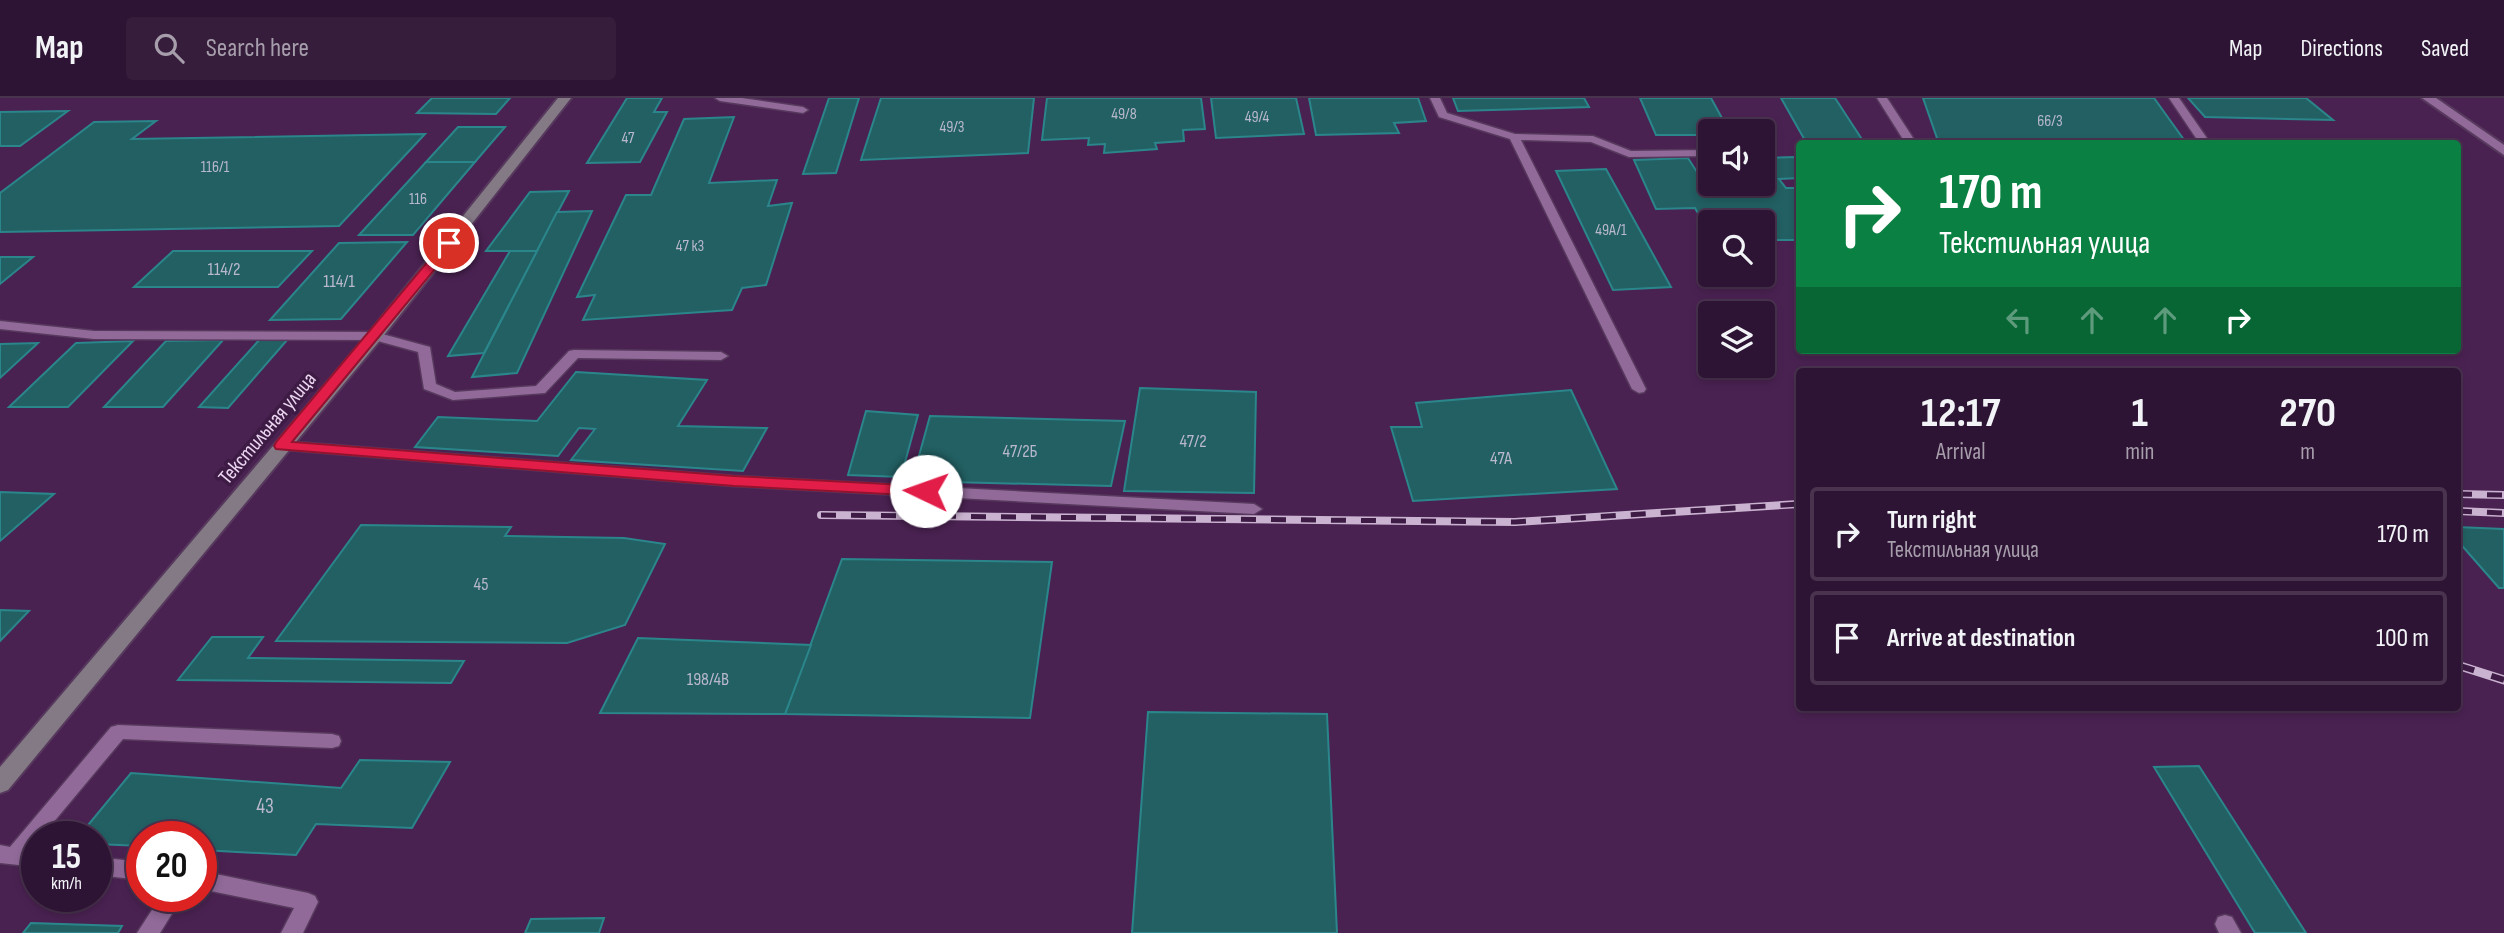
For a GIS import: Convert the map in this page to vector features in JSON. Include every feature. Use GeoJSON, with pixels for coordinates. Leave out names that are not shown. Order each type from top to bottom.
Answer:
{"type":"FeatureCollection","features":[{"type":"Feature","properties":{"kind":"main road","name":"Текстильная улица"},"geometry":{"type":"LineString","coordinates":[[0,783],[374,336],[565,98]]}},
{"type":"Feature","properties":{"kind":"street"},"geometry":{"type":"LineString","coordinates":[[2428,98],[2504,150]]}},
{"type":"Feature","properties":{"kind":"lane"},"geometry":{"type":"LineString","coordinates":[[720,98],[803,110]]}},
{"type":"Feature","properties":{"kind":"lane"},"geometry":{"type":"LineString","coordinates":[[1435,98],[1443,115],[1514,137],[1593,139],[1629,155],[1698,153]]}},
{"type":"Feature","properties":{"kind":"lane"},"geometry":{"type":"LineString","coordinates":[[1882,98],[1909,140]]}},
{"type":"Feature","properties":{"kind":"lane"},"geometry":{"type":"LineString","coordinates":[[2174,98],[2203,140]]}},
{"type":"Feature","properties":{"kind":"lane"},"geometry":{"type":"LineString","coordinates":[[1514,137],[1639,389]]}},
{"type":"Feature","properties":{"kind":"lane"},"geometry":{"type":"LineString","coordinates":[[0,325],[93,335],[374,336],[425,351],[429,386],[453,396],[540,390],[574,354],[720,356]]}},
{"type":"Feature","properties":{"kind":"lane"},"geometry":{"type":"LineString","coordinates":[[281,446],[734,481],[1254,509]]}},
{"type":"Feature","properties":{"kind":"lane"},"geometry":{"type":"LineString","coordinates":[[8,855],[118,732],[332,741]]}},
{"type":"Feature","properties":{"kind":"lane"},"geometry":{"type":"LineString","coordinates":[[217,883],[308,902],[292,933]]}},
{"type":"Feature","properties":{"kind":"lane"},"geometry":{"type":"LineString","coordinates":[[148,933],[162,912]]}},
{"type":"Feature","properties":{"kind":"shaded area"},"geometry":{"type":"Polygon","coordinates":[[[0,98],[2504,98],[2504,933],[0,933],[0,98]]]}},
{"type":"Feature","properties":{"kind":"building"},"geometry":{"type":"Polygon","coordinates":[[[432,98],[510,98],[496,114],[417,113],[432,98]]]}},
{"type":"Feature","properties":{"kind":"building"},"geometry":{"type":"Polygon","coordinates":[[[627,98],[662,98],[654,112],[667,112],[640,162],[587,163],[627,98]]]}},
{"type":"Feature","properties":{"kind":"building"},"geometry":{"type":"Polygon","coordinates":[[[829,98],[859,98],[836,173],[803,174],[829,98]]]}},
{"type":"Feature","properties":{"kind":"building"},"geometry":{"type":"Polygon","coordinates":[[[881,98],[1034,98],[1028,153],[861,160],[881,98]]]}},
{"type":"Feature","properties":{"kind":"building"},"geometry":{"type":"Polygon","coordinates":[[[1047,98],[1201,98],[1205,129],[1183,130],[1184,141],[1155,143],[1157,149],[1104,153],[1105,144],[1088,145],[1089,138],[1042,140],[1047,98]]]}},
{"type":"Feature","properties":{"kind":"building"},"geometry":{"type":"Polygon","coordinates":[[[1211,98],[1296,98],[1304,134],[1216,138],[1211,98]]]}},
{"type":"Feature","properties":{"kind":"building"},"geometry":{"type":"Polygon","coordinates":[[[1309,98],[1418,98],[1426,121],[1394,123],[1399,133],[1316,135],[1309,98]]]}},
{"type":"Feature","properties":{"kind":"building"},"geometry":{"type":"Polygon","coordinates":[[[1453,98],[1584,98],[1589,107],[1458,111],[1453,98]]]}},
{"type":"Feature","properties":{"kind":"building"},"geometry":{"type":"Polygon","coordinates":[[[1640,98],[1711,98],[1722,119],[1698,119],[1698,135],[1656,135],[1640,98]]]}},
{"type":"Feature","properties":{"kind":"building"},"geometry":{"type":"Polygon","coordinates":[[[1781,98],[1835,98],[1862,140],[1805,140],[1781,98]]]}},
{"type":"Feature","properties":{"kind":"building"},"geometry":{"type":"Polygon","coordinates":[[[1923,98],[2154,98],[2184,140],[1938,140],[1923,98]]]}},
{"type":"Feature","properties":{"kind":"building"},"geometry":{"type":"Polygon","coordinates":[[[2188,98],[2306,98],[2333,120],[2205,117],[2188,98]]]}},
{"type":"Feature","properties":{"kind":"building"},"geometry":{"type":"Polygon","coordinates":[[[68,111],[20,146],[0,146],[0,112],[68,111]]]}},
{"type":"Feature","properties":{"kind":"building"},"geometry":{"type":"Polygon","coordinates":[[[734,117],[709,183],[777,180],[768,206],[792,203],[766,285],[742,288],[732,310],[583,320],[595,295],[577,297],[626,195],[651,195],[684,119],[734,117]]]}},
{"type":"Feature","properties":{"kind":"building"},"geometry":{"type":"Polygon","coordinates":[[[156,121],[132,139],[425,134],[339,226],[0,232],[0,193],[94,122],[156,121]]]}},
{"type":"Feature","properties":{"kind":"building"},"geometry":{"type":"Polygon","coordinates":[[[458,127],[505,127],[475,162],[426,162],[458,127]]]}},
{"type":"Feature","properties":{"kind":"building"},"geometry":{"type":"Polygon","coordinates":[[[1794,157],[1796,178],[1779,179],[1786,188],[1796,188],[1796,240],[1775,240],[1775,210],[1698,210],[1698,213],[1695,208],[1656,209],[1634,160],[1688,158],[1697,172],[1698,196],[1775,196],[1775,158],[1794,157]]]}},
{"type":"Feature","properties":{"kind":"building"},"geometry":{"type":"Polygon","coordinates":[[[426,162],[475,162],[413,235],[359,235],[426,162]]]}},
{"type":"Feature","properties":{"kind":"building"},"geometry":{"type":"Polygon","coordinates":[[[1606,169],[1671,287],[1613,290],[1556,171],[1606,169]]]}},
{"type":"Feature","properties":{"kind":"building"},"geometry":{"type":"Polygon","coordinates":[[[569,191],[537,251],[486,251],[530,192],[569,191]]]}},
{"type":"Feature","properties":{"kind":"building"},"geometry":{"type":"Polygon","coordinates":[[[592,211],[517,373],[472,377],[557,212],[592,211]]]}},
{"type":"Feature","properties":{"kind":"building"},"geometry":{"type":"Polygon","coordinates":[[[407,242],[341,319],[270,320],[339,243],[407,242]]]}},
{"type":"Feature","properties":{"kind":"building"},"geometry":{"type":"Polygon","coordinates":[[[173,251],[312,251],[278,287],[134,287],[173,251]]]}},
{"type":"Feature","properties":{"kind":"building"},"geometry":{"type":"Polygon","coordinates":[[[510,251],[537,251],[484,353],[448,356],[510,251]]]}},
{"type":"Feature","properties":{"kind":"building"},"geometry":{"type":"Polygon","coordinates":[[[0,257],[33,257],[0,284],[0,257]]]}},
{"type":"Feature","properties":{"kind":"building"},"geometry":{"type":"Polygon","coordinates":[[[260,339],[288,339],[228,408],[199,407],[260,339]]]}},
{"type":"Feature","properties":{"kind":"building"},"geometry":{"type":"Polygon","coordinates":[[[223,340],[163,407],[104,407],[166,341],[223,340]]]}},
{"type":"Feature","properties":{"kind":"building"},"geometry":{"type":"Polygon","coordinates":[[[133,341],[68,407],[9,407],[76,343],[133,341]]]}},
{"type":"Feature","properties":{"kind":"building"},"geometry":{"type":"Polygon","coordinates":[[[38,343],[0,378],[0,344],[38,343]]]}},
{"type":"Feature","properties":{"kind":"building"},"geometry":{"type":"Polygon","coordinates":[[[576,372],[707,380],[678,426],[767,428],[743,471],[571,460],[595,429],[579,428],[558,456],[415,447],[438,417],[537,421],[576,372]]]}},
{"type":"Feature","properties":{"kind":"building"},"geometry":{"type":"Polygon","coordinates":[[[1140,388],[1256,392],[1254,493],[1124,491],[1140,388]]]}},
{"type":"Feature","properties":{"kind":"building"},"geometry":{"type":"Polygon","coordinates":[[[1571,390],[1617,489],[1413,501],[1391,427],[1422,427],[1416,403],[1571,390]]]}},
{"type":"Feature","properties":{"kind":"building"},"geometry":{"type":"Polygon","coordinates":[[[866,411],[918,415],[901,477],[848,475],[866,411]]]}},
{"type":"Feature","properties":{"kind":"building"},"geometry":{"type":"Polygon","coordinates":[[[930,416],[1125,421],[1111,486],[912,481],[930,416]]]}},
{"type":"Feature","properties":{"kind":"building"},"geometry":{"type":"Polygon","coordinates":[[[0,492],[54,494],[0,541],[0,492]]]}},
{"type":"Feature","properties":{"kind":"building"},"geometry":{"type":"Polygon","coordinates":[[[361,525],[511,527],[505,536],[624,538],[665,544],[625,625],[567,643],[276,641],[361,525]]]}},
{"type":"Feature","properties":{"kind":"building"},"geometry":{"type":"Polygon","coordinates":[[[2461,527],[2504,529],[2504,588],[2499,588],[2461,545],[2461,527]]]}},
{"type":"Feature","properties":{"kind":"building"},"geometry":{"type":"Polygon","coordinates":[[[842,559],[1052,562],[1030,718],[785,714],[842,559]]]}},
{"type":"Feature","properties":{"kind":"building"},"geometry":{"type":"Polygon","coordinates":[[[0,610],[29,611],[0,641],[0,610]]]}},
{"type":"Feature","properties":{"kind":"building"},"geometry":{"type":"Polygon","coordinates":[[[212,637],[263,637],[248,658],[464,661],[451,683],[178,680],[212,637]]]}},
{"type":"Feature","properties":{"kind":"building"},"geometry":{"type":"Polygon","coordinates":[[[638,638],[811,645],[785,714],[600,713],[638,638]]]}},
{"type":"Feature","properties":{"kind":"building"},"geometry":{"type":"Polygon","coordinates":[[[1148,712],[1327,714],[1337,933],[1132,933],[1148,712]]]}},
{"type":"Feature","properties":{"kind":"building"},"geometry":{"type":"Polygon","coordinates":[[[360,760],[450,762],[412,828],[316,824],[296,855],[217,851],[217,821],[126,821],[126,845],[112,845],[112,821],[91,821],[131,773],[341,788],[360,760]]]}},
{"type":"Feature","properties":{"kind":"building"},"geometry":{"type":"Polygon","coordinates":[[[2199,766],[2306,933],[2255,933],[2154,767],[2199,766]]]}},
{"type":"Feature","properties":{"kind":"building"},"geometry":{"type":"Polygon","coordinates":[[[604,918],[599,933],[525,933],[531,919],[604,918]]]}},
{"type":"Feature","properties":{"kind":"building"},"geometry":{"type":"Polygon","coordinates":[[[31,923],[122,926],[118,933],[23,933],[31,923]]]}},
{"type":"Feature","properties":{"kind":"railway"},"geometry":{"type":"LineString","coordinates":[[2461,494],[2504,495]]}},
{"type":"Feature","properties":{"kind":"railway"},"geometry":{"type":"LineString","coordinates":[[821,515],[1515,522],[1796,504]]}},
{"type":"Feature","properties":{"kind":"railway"},"geometry":{"type":"LineString","coordinates":[[2461,511],[2504,513]]}},
{"type":"Feature","properties":{"kind":"railway"},"geometry":{"type":"LineString","coordinates":[[2461,666],[2504,680]]}},
{"type":"Feature","properties":{"kind":"route"},"geometry":{"type":"LineString","coordinates":[[449,243],[281,446],[734,481],[926,491]]}}]}
